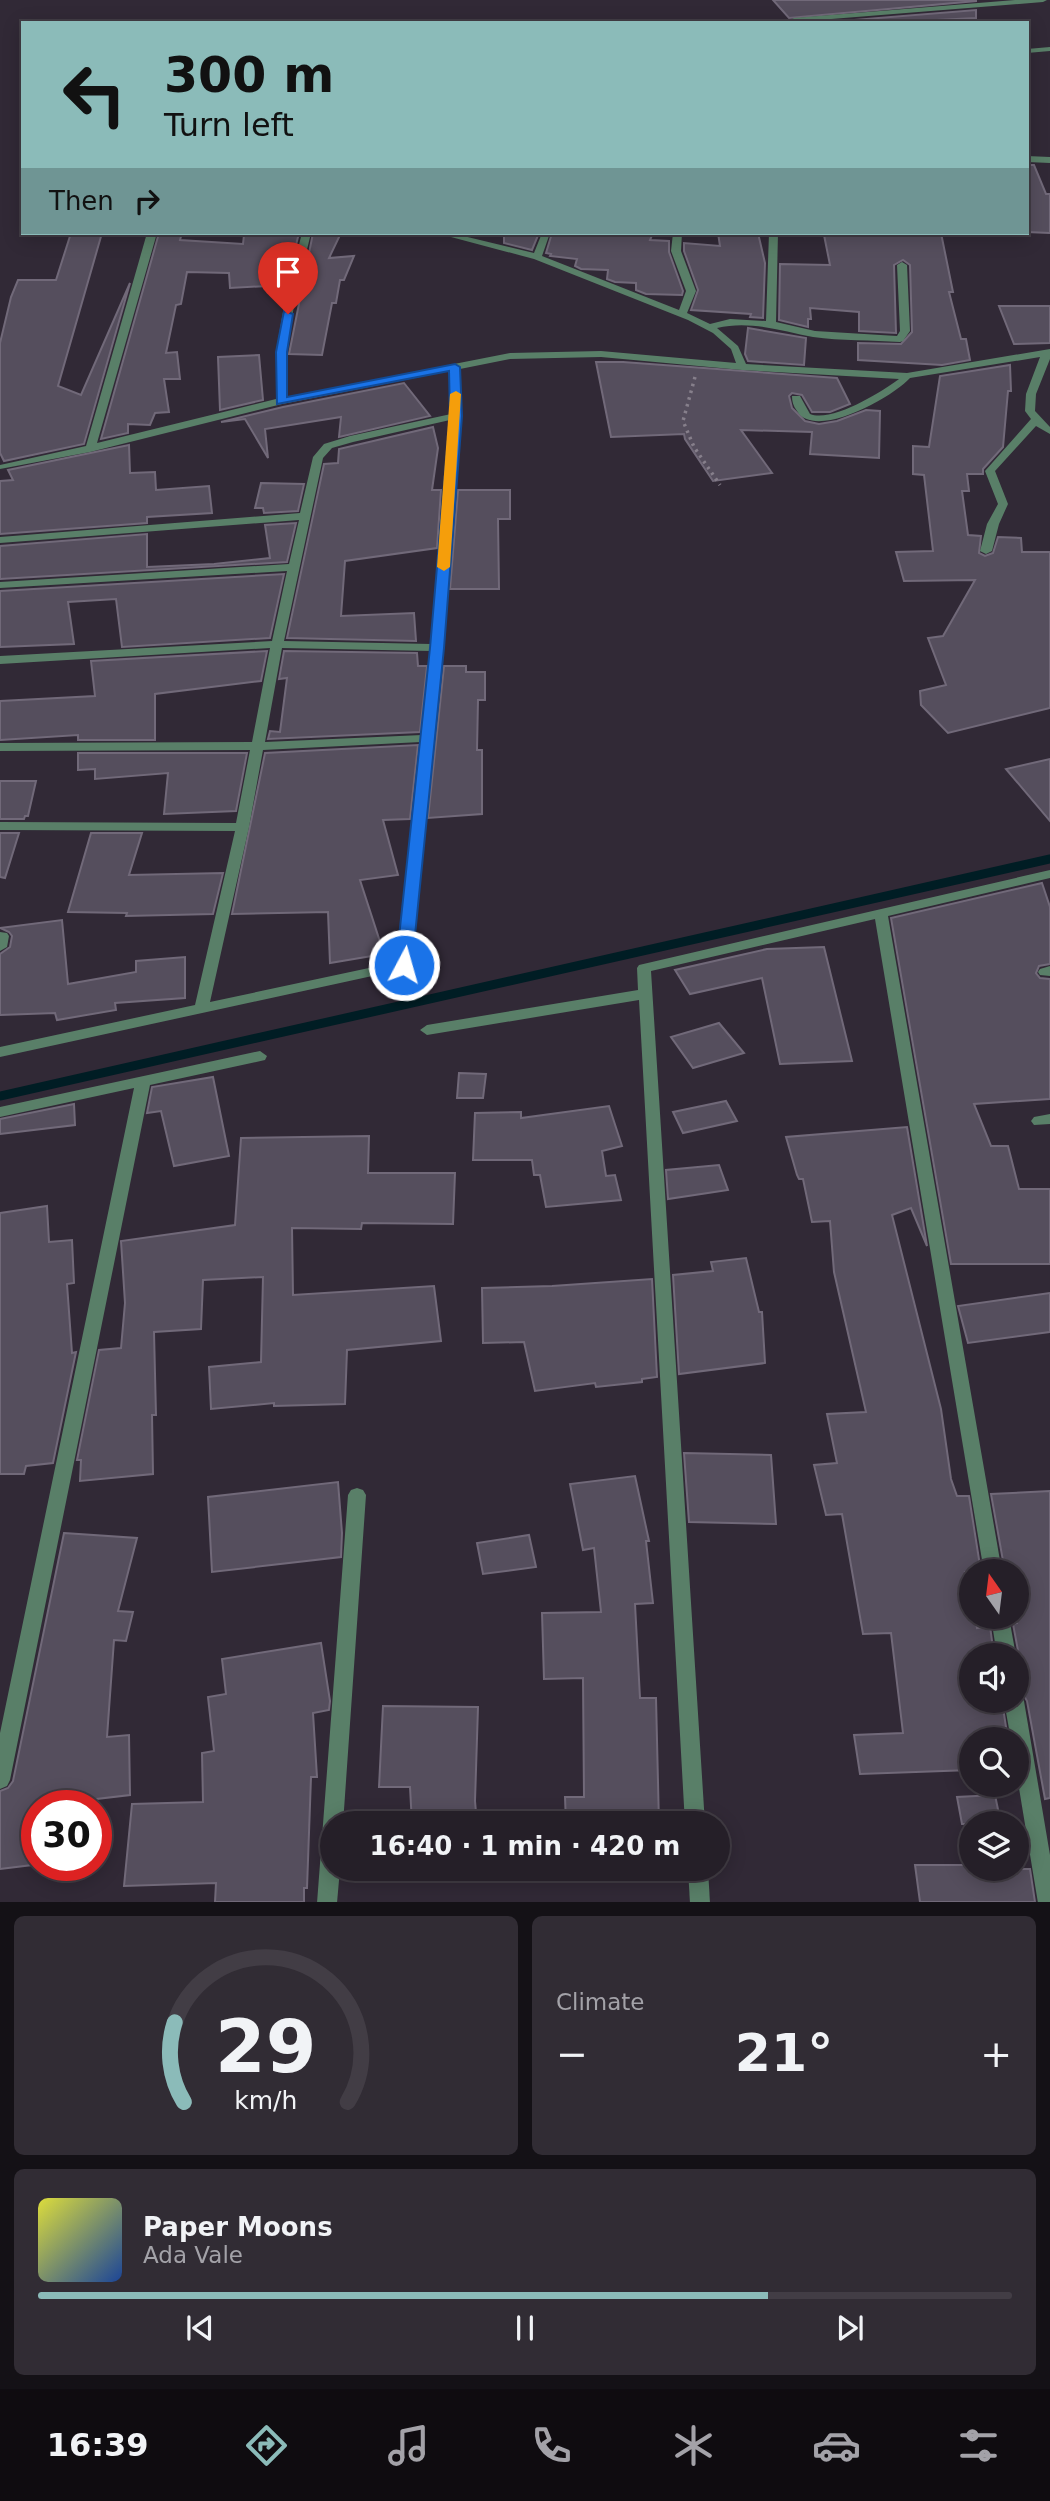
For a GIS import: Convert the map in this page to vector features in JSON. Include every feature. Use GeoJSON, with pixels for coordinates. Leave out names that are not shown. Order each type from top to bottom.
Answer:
{"type":"FeatureCollection","features":[{"type":"Feature","properties":{"kind":"street"},"geometry":{"type":"LineString","coordinates":[[794,20],[1043,0]]}},
{"type":"Feature","properties":{"kind":"street"},"geometry":{"type":"LineString","coordinates":[[1029,51],[1050,49]]}},
{"type":"Feature","properties":{"kind":"street"},"geometry":{"type":"LineString","coordinates":[[1029,159],[1050,160]]}},
{"type":"Feature","properties":{"kind":"street"},"geometry":{"type":"LineString","coordinates":[[90,449],[151,235]]}},
{"type":"Feature","properties":{"kind":"street"},"geometry":{"type":"LineString","coordinates":[[281,401],[281,352],[306,235]]}},
{"type":"Feature","properties":{"kind":"street"},"geometry":{"type":"LineString","coordinates":[[449,235],[537,257],[682,314],[709,327],[735,348],[742,367]]}},
{"type":"Feature","properties":{"kind":"street"},"geometry":{"type":"LineString","coordinates":[[537,257],[545,235]]}},
{"type":"Feature","properties":{"kind":"street"},"geometry":{"type":"LineString","coordinates":[[678,235],[676,251],[691,291],[682,314]]}},
{"type":"Feature","properties":{"kind":"street"},"geometry":{"type":"LineString","coordinates":[[771,324],[774,235]]}},
{"type":"Feature","properties":{"kind":"street"},"geometry":{"type":"LineString","coordinates":[[709,327],[730,322],[771,324],[815,334],[900,339],[905,331],[902,265]]}},
{"type":"Feature","properties":{"kind":"street"},"geometry":{"type":"LineString","coordinates":[[996,347],[1017,358],[1042,365]]}},
{"type":"Feature","properties":{"kind":"street"},"geometry":{"type":"LineString","coordinates":[[4,467],[90,449],[281,401],[510,356],[601,354],[742,367],[907,376],[1048,353]]}},
{"type":"Feature","properties":{"kind":"street"},"geometry":{"type":"LineString","coordinates":[[1048,353],[1042,365],[1030,411],[1050,431]]}},
{"type":"Feature","properties":{"kind":"street"},"geometry":{"type":"LineString","coordinates":[[0,1052],[404,965],[437,648],[456,416],[455,367]]}},
{"type":"Feature","properties":{"kind":"street"},"geometry":{"type":"LineString","coordinates":[[796,398],[803,414],[815,420],[834,416],[895,389],[907,376]]}},
{"type":"Feature","properties":{"kind":"street"},"geometry":{"type":"LineString","coordinates":[[201,1009],[242,827],[277,644],[318,457],[328,446],[456,416]]}},
{"type":"Feature","properties":{"kind":"street"},"geometry":{"type":"LineString","coordinates":[[986,551],[993,524],[1003,504],[999,489],[990,477],[990,471],[1037,420]]}},
{"type":"Feature","properties":{"kind":"street"},"geometry":{"type":"LineString","coordinates":[[0,540],[306,516]]}},
{"type":"Feature","properties":{"kind":"street"},"geometry":{"type":"LineString","coordinates":[[0,585],[295,567]]}},
{"type":"Feature","properties":{"kind":"street"},"geometry":{"type":"LineString","coordinates":[[0,660],[277,644],[437,648]]}},
{"type":"Feature","properties":{"kind":"street"},"geometry":{"type":"LineString","coordinates":[[0,747],[258,746],[428,738]]}},
{"type":"Feature","properties":{"kind":"street"},"geometry":{"type":"LineString","coordinates":[[0,826],[242,827]]}},
{"type":"Feature","properties":{"kind":"street"},"geometry":{"type":"LineString","coordinates":[[694,1811],[644,968],[1050,874]]}},
{"type":"Feature","properties":{"kind":"street"},"geometry":{"type":"LineString","coordinates":[[881,913],[991,1559]]}},
{"type":"Feature","properties":{"kind":"street"},"geometry":{"type":"LineString","coordinates":[[0,936],[0,947]]}},
{"type":"Feature","properties":{"kind":"street"},"geometry":{"type":"LineString","coordinates":[[426,1030],[645,994]]}},
{"type":"Feature","properties":{"kind":"street"},"geometry":{"type":"LineString","coordinates":[[0,1112],[260,1056]]}},
{"type":"Feature","properties":{"kind":"street"},"geometry":{"type":"LineString","coordinates":[[0,1780],[143,1081]]}},
{"type":"Feature","properties":{"kind":"street"},"geometry":{"type":"LineString","coordinates":[[334,1811],[357,1495]]}},
{"type":"Feature","properties":{"kind":"street"},"geometry":{"type":"LineString","coordinates":[[1016,1713],[1048,1902]]}},
{"type":"Feature","properties":{"kind":"street"},"geometry":{"type":"LineString","coordinates":[[327,1902],[328,1881]]}},
{"type":"Feature","properties":{"kind":"street"},"geometry":{"type":"LineString","coordinates":[[699,1881],[700,1902]]}},
{"type":"Feature","properties":{"kind":"path"},"geometry":{"type":"LineString","coordinates":[[699,363],[683,421],[690,441],[720,485]]}},
{"type":"Feature","properties":{"kind":"building"},"geometry":{"type":"Polygon","coordinates":[[[773,0],[976,0],[976,1],[789,18],[773,0]]]}},
{"type":"Feature","properties":{"kind":"building"},"geometry":{"type":"Polygon","coordinates":[[[976,10],[976,18],[939,21],[841,21],[976,10]]]}},
{"type":"Feature","properties":{"kind":"building"},"geometry":{"type":"Polygon","coordinates":[[[1029,165],[1034,165],[1046,194],[1050,194],[1050,233],[1029,232],[1029,165]]]}},
{"type":"Feature","properties":{"kind":"building"},"geometry":{"type":"Polygon","coordinates":[[[70,235],[101,235],[58,386],[81,395],[130,283],[84,444],[4,461],[0,453],[0,343],[11,297],[18,280],[56,280],[70,235]]]}},
{"type":"Feature","properties":{"kind":"building"},"geometry":{"type":"Polygon","coordinates":[[[158,235],[181,235],[180,240],[243,244],[244,235],[298,235],[286,285],[230,288],[229,273],[187,272],[181,304],[176,305],[166,353],[177,352],[180,379],[164,379],[169,412],[155,413],[150,425],[128,424],[128,433],[101,439],[158,235]]]}},
{"type":"Feature","properties":{"kind":"building"},"geometry":{"type":"Polygon","coordinates":[[[313,235],[340,235],[329,258],[354,256],[344,280],[340,280],[336,303],[332,303],[322,355],[289,354],[313,235]]]}},
{"type":"Feature","properties":{"kind":"building"},"geometry":{"type":"Polygon","coordinates":[[[504,235],[538,235],[532,250],[504,243],[504,235]]]}},
{"type":"Feature","properties":{"kind":"building"},"geometry":{"type":"Polygon","coordinates":[[[551,235],[652,235],[650,240],[669,241],[669,252],[683,291],[682,295],[646,294],[636,290],[636,283],[607,279],[608,270],[581,269],[575,266],[577,259],[550,256],[551,254],[546,253],[551,235]]]}},
{"type":"Feature","properties":{"kind":"building"},"geometry":{"type":"Polygon","coordinates":[[[718,235],[758,235],[765,263],[763,318],[750,317],[751,314],[691,310],[698,290],[684,251],[684,243],[720,246],[718,235]]]}},
{"type":"Feature","properties":{"kind":"building"},"geometry":{"type":"Polygon","coordinates":[[[824,235],[941,235],[953,292],[949,292],[961,339],[966,339],[970,360],[942,365],[858,360],[858,343],[901,344],[912,332],[910,265],[903,260],[894,265],[896,333],[859,331],[859,312],[810,308],[811,319],[808,319],[808,327],[779,320],[780,264],[830,265],[824,235]]]}},
{"type":"Feature","properties":{"kind":"building"},"geometry":{"type":"Polygon","coordinates":[[[999,306],[1050,306],[1050,343],[1014,344],[999,306]]]}},
{"type":"Feature","properties":{"kind":"building"},"geometry":{"type":"Polygon","coordinates":[[[748,328],[806,338],[804,365],[748,361],[745,354],[748,328]]]}},
{"type":"Feature","properties":{"kind":"building"},"geometry":{"type":"Polygon","coordinates":[[[259,355],[263,400],[220,410],[218,357],[259,355]]]}},
{"type":"Feature","properties":{"kind":"building"},"geometry":{"type":"Polygon","coordinates":[[[596,362],[837,378],[850,404],[830,412],[812,412],[802,395],[792,393],[789,396],[792,408],[805,421],[819,424],[837,421],[866,410],[880,411],[879,458],[810,454],[812,432],[741,430],[772,473],[713,481],[684,434],[611,437],[596,362]]]}},
{"type":"Feature","properties":{"kind":"building"},"geometry":{"type":"Polygon","coordinates":[[[1010,365],[1011,391],[1008,391],[1003,447],[983,469],[983,474],[967,474],[969,491],[962,491],[968,535],[981,536],[979,553],[985,556],[993,553],[998,537],[1021,538],[1022,552],[1050,552],[1050,708],[948,733],[921,705],[920,691],[946,685],[928,638],[943,636],[975,580],[904,581],[896,552],[933,551],[924,475],[913,474],[913,446],[929,447],[940,376],[1010,365]]]}},
{"type":"Feature","properties":{"kind":"building"},"geometry":{"type":"Polygon","coordinates":[[[404,383],[430,416],[339,437],[341,417],[265,429],[268,458],[245,419],[221,422],[283,407],[404,383]]]}},
{"type":"Feature","properties":{"kind":"building"},"geometry":{"type":"Polygon","coordinates":[[[433,427],[438,448],[432,490],[441,490],[437,548],[345,561],[341,616],[414,613],[416,641],[287,638],[324,464],[338,463],[339,449],[433,427]]]}},
{"type":"Feature","properties":{"kind":"building"},"geometry":{"type":"Polygon","coordinates":[[[129,445],[130,473],[155,472],[156,490],[209,486],[212,513],[147,517],[147,523],[0,534],[0,481],[13,480],[8,470],[129,445]]]}},
{"type":"Feature","properties":{"kind":"building"},"geometry":{"type":"Polygon","coordinates":[[[261,483],[304,484],[298,511],[264,513],[263,508],[255,508],[261,483]]]}},
{"type":"Feature","properties":{"kind":"building"},"geometry":{"type":"Polygon","coordinates":[[[458,490],[510,490],[510,519],[498,519],[499,589],[450,589],[458,490]]]}},
{"type":"Feature","properties":{"kind":"building"},"geometry":{"type":"Polygon","coordinates":[[[296,523],[287,562],[0,579],[0,546],[147,534],[147,567],[214,564],[270,558],[265,525],[296,523]]]}},
{"type":"Feature","properties":{"kind":"building"},"geometry":{"type":"Polygon","coordinates":[[[284,574],[270,638],[122,647],[116,599],[68,602],[74,644],[0,647],[0,591],[284,574]]]}},
{"type":"Feature","properties":{"kind":"building"},"geometry":{"type":"Polygon","coordinates":[[[267,651],[261,681],[155,694],[155,740],[78,740],[78,735],[0,740],[0,701],[95,696],[91,661],[267,651]]]}},
{"type":"Feature","properties":{"kind":"building"},"geometry":{"type":"Polygon","coordinates":[[[284,651],[417,653],[418,666],[427,666],[420,732],[268,739],[270,731],[280,732],[287,678],[279,679],[284,651]]]}},
{"type":"Feature","properties":{"kind":"building"},"geometry":{"type":"Polygon","coordinates":[[[444,666],[466,666],[466,672],[485,672],[485,700],[478,700],[477,750],[482,750],[482,814],[428,818],[444,666]]]}},
{"type":"Feature","properties":{"kind":"building"},"geometry":{"type":"Polygon","coordinates":[[[418,745],[410,819],[383,820],[398,875],[360,880],[384,954],[330,963],[328,912],[232,914],[265,753],[418,745]]]}},
{"type":"Feature","properties":{"kind":"building"},"geometry":{"type":"Polygon","coordinates":[[[78,753],[247,753],[236,811],[164,814],[168,773],[95,779],[95,769],[78,770],[78,753]]]}},
{"type":"Feature","properties":{"kind":"building"},"geometry":{"type":"Polygon","coordinates":[[[1050,759],[1050,821],[1006,769],[1050,759]]]}},
{"type":"Feature","properties":{"kind":"building"},"geometry":{"type":"Polygon","coordinates":[[[0,781],[36,781],[28,816],[24,819],[0,819],[0,781]]]}},
{"type":"Feature","properties":{"kind":"building"},"geometry":{"type":"Polygon","coordinates":[[[0,833],[19,833],[5,878],[0,877],[0,833]]]}},
{"type":"Feature","properties":{"kind":"building"},"geometry":{"type":"Polygon","coordinates":[[[91,833],[142,833],[129,875],[223,873],[213,914],[126,916],[127,913],[68,912],[91,833]]]}},
{"type":"Feature","properties":{"kind":"building"},"geometry":{"type":"Polygon","coordinates":[[[1042,883],[1050,907],[1050,964],[1039,966],[1036,973],[1040,978],[1050,979],[1050,1099],[974,1104],[991,1146],[1008,1146],[1019,1189],[1050,1189],[1050,1264],[951,1264],[891,918],[1042,883]]]}},
{"type":"Feature","properties":{"kind":"building"},"geometry":{"type":"Polygon","coordinates":[[[62,920],[68,984],[136,972],[136,961],[185,957],[185,998],[115,1003],[116,1010],[57,1020],[55,1013],[0,1015],[0,954],[10,947],[12,936],[0,928],[62,920]]]}},
{"type":"Feature","properties":{"kind":"building"},"geometry":{"type":"Polygon","coordinates":[[[824,947],[852,1061],[780,1064],[762,978],[690,994],[675,970],[767,949],[824,947]]]}},
{"type":"Feature","properties":{"kind":"building"},"geometry":{"type":"Polygon","coordinates":[[[719,1023],[744,1053],[693,1068],[671,1037],[719,1023]]]}},
{"type":"Feature","properties":{"kind":"building"},"geometry":{"type":"Polygon","coordinates":[[[459,1073],[486,1074],[483,1098],[457,1098],[459,1073]]]}},
{"type":"Feature","properties":{"kind":"building"},"geometry":{"type":"Polygon","coordinates":[[[213,1077],[229,1156],[174,1166],[161,1111],[147,1113],[152,1087],[213,1077]]]}},
{"type":"Feature","properties":{"kind":"building"},"geometry":{"type":"Polygon","coordinates":[[[726,1101],[737,1121],[683,1133],[673,1112],[726,1101]]]}},
{"type":"Feature","properties":{"kind":"building"},"geometry":{"type":"Polygon","coordinates":[[[74,1104],[75,1125],[0,1134],[0,1119],[74,1104]]]}},
{"type":"Feature","properties":{"kind":"building"},"geometry":{"type":"Polygon","coordinates":[[[609,1106],[622,1146],[602,1151],[606,1176],[615,1175],[621,1200],[546,1207],[540,1175],[534,1175],[532,1160],[473,1160],[475,1113],[521,1112],[521,1118],[609,1106]]]}},
{"type":"Feature","properties":{"kind":"building"},"geometry":{"type":"Polygon","coordinates":[[[907,1127],[927,1246],[911,1208],[892,1215],[941,1409],[951,1479],[957,1496],[969,1496],[979,1559],[959,1559],[959,1629],[990,1629],[992,1643],[959,1643],[959,1713],[1004,1713],[1006,1727],[959,1727],[959,1770],[860,1774],[854,1735],[903,1733],[891,1633],[863,1634],[842,1514],[826,1515],[814,1465],[837,1463],[827,1414],[866,1412],[834,1272],[830,1221],[812,1222],[803,1179],[799,1179],[797,1175],[786,1137],[907,1127]]]}},
{"type":"Feature","properties":{"kind":"building"},"geometry":{"type":"Polygon","coordinates":[[[369,1136],[368,1173],[455,1173],[453,1224],[362,1223],[361,1229],[292,1228],[293,1295],[434,1286],[441,1341],[347,1350],[345,1404],[274,1406],[274,1403],[211,1409],[209,1367],[261,1362],[263,1277],[203,1280],[201,1329],[154,1332],[156,1415],[152,1415],[153,1474],[80,1481],[81,1460],[77,1460],[99,1350],[121,1348],[125,1303],[121,1241],[235,1225],[241,1138],[369,1136]]]}},
{"type":"Feature","properties":{"kind":"building"},"geometry":{"type":"Polygon","coordinates":[[[719,1165],[728,1190],[668,1199],[666,1170],[719,1165]]]}},
{"type":"Feature","properties":{"kind":"building"},"geometry":{"type":"Polygon","coordinates":[[[47,1206],[49,1242],[72,1240],[74,1283],[67,1284],[72,1353],[76,1352],[53,1463],[26,1466],[24,1474],[0,1474],[0,1213],[47,1206]]]}},
{"type":"Feature","properties":{"kind":"building"},"geometry":{"type":"Polygon","coordinates":[[[746,1258],[759,1312],[762,1312],[765,1363],[679,1374],[673,1275],[713,1271],[711,1262],[746,1258]]]}},
{"type":"Feature","properties":{"kind":"building"},"geometry":{"type":"Polygon","coordinates":[[[652,1279],[657,1377],[642,1379],[642,1382],[596,1387],[595,1383],[535,1391],[524,1342],[483,1343],[482,1288],[652,1279]]]}},
{"type":"Feature","properties":{"kind":"building"},"geometry":{"type":"Polygon","coordinates":[[[1050,1293],[1050,1332],[968,1343],[958,1306],[1050,1293]]]}},
{"type":"Feature","properties":{"kind":"building"},"geometry":{"type":"Polygon","coordinates":[[[684,1453],[771,1455],[776,1524],[689,1522],[684,1453]]]}},
{"type":"Feature","properties":{"kind":"building"},"geometry":{"type":"Polygon","coordinates":[[[635,1476],[649,1541],[646,1541],[653,1603],[635,1604],[640,1698],[656,1698],[659,1811],[566,1811],[565,1797],[584,1797],[583,1678],[544,1679],[542,1613],[601,1612],[594,1548],[583,1550],[570,1484],[635,1476]]]}},
{"type":"Feature","properties":{"kind":"building"},"geometry":{"type":"Polygon","coordinates":[[[338,1482],[341,1557],[212,1572],[208,1497],[338,1482]]]}},
{"type":"Feature","properties":{"kind":"building"},"geometry":{"type":"Polygon","coordinates":[[[1050,1491],[1050,1798],[1045,1799],[1029,1712],[1029,1643],[1017,1643],[1014,1629],[1029,1629],[1029,1559],[1003,1559],[991,1494],[1050,1491]]]}},
{"type":"Feature","properties":{"kind":"building"},"geometry":{"type":"Polygon","coordinates":[[[64,1533],[137,1538],[118,1611],[133,1612],[126,1641],[114,1640],[107,1737],[129,1735],[130,1795],[112,1797],[112,1790],[21,1790],[21,1866],[0,1869],[0,1791],[8,1788],[13,1781],[64,1533]]]}},
{"type":"Feature","properties":{"kind":"building"},"geometry":{"type":"Polygon","coordinates":[[[529,1535],[536,1567],[483,1574],[477,1543],[529,1535]]]}},
{"type":"Feature","properties":{"kind":"building"},"geometry":{"type":"Polygon","coordinates":[[[321,1643],[330,1701],[329,1710],[313,1713],[317,1777],[311,1777],[307,1888],[304,1888],[304,1902],[215,1902],[216,1883],[124,1886],[132,1804],[203,1802],[202,1753],[214,1751],[208,1697],[226,1694],[222,1659],[321,1643]]]}},
{"type":"Feature","properties":{"kind":"building"},"geometry":{"type":"Polygon","coordinates":[[[383,1706],[478,1707],[476,1811],[411,1811],[410,1787],[379,1787],[383,1706]]]}},
{"type":"Feature","properties":{"kind":"building"},"geometry":{"type":"Polygon","coordinates":[[[957,1797],[995,1797],[998,1811],[960,1811],[957,1797]]]}},
{"type":"Feature","properties":{"kind":"building"},"geometry":{"type":"Polygon","coordinates":[[[915,1865],[959,1865],[959,1881],[1029,1881],[1030,1869],[1035,1902],[920,1902],[915,1865]]]}},
{"type":"Feature","properties":{"kind":"waterway"},"geometry":{"type":"LineString","coordinates":[[0,1096],[1050,859]]}},
{"type":"Feature","properties":{"kind":"slow traffic"},"geometry":{"type":"LineString","coordinates":[[444,567],[456,394]]}},
{"type":"Feature","properties":{"kind":"route"},"geometry":{"type":"LineString","coordinates":[[288,314],[281,352],[281,401],[455,367],[456,416],[437,648],[404,965]]}}]}
